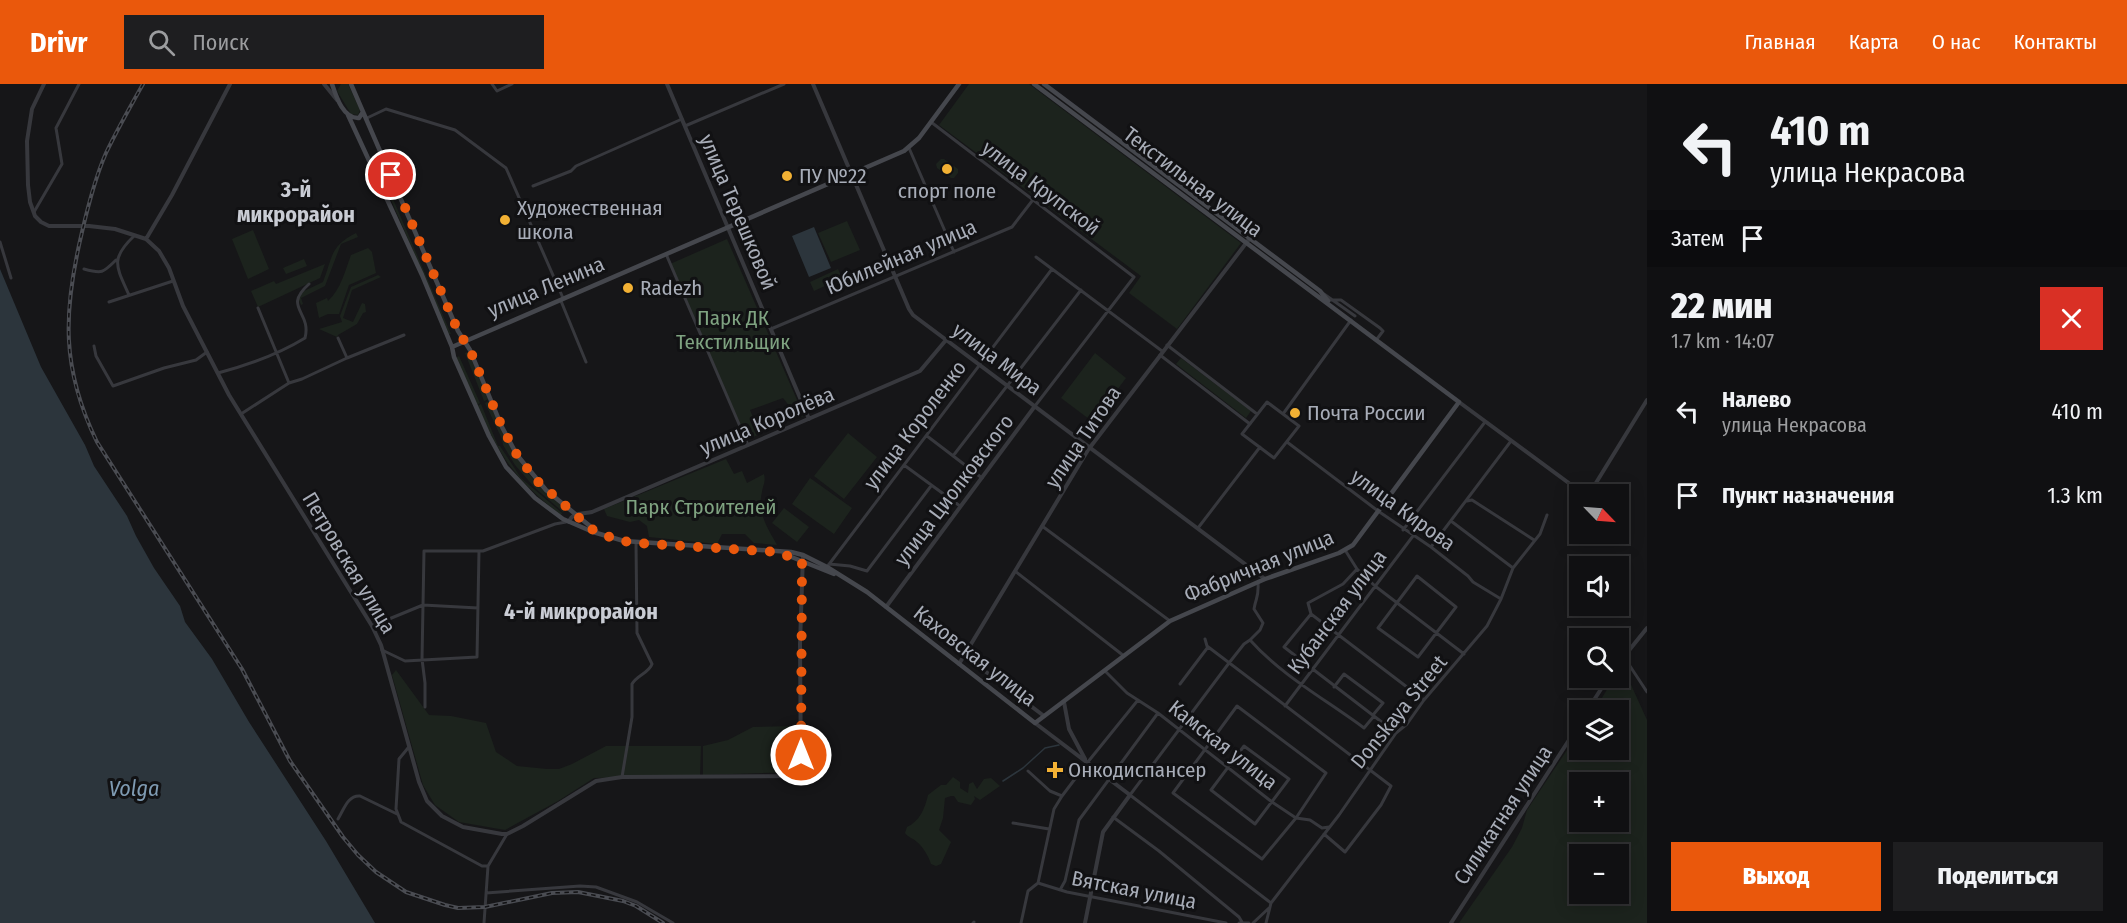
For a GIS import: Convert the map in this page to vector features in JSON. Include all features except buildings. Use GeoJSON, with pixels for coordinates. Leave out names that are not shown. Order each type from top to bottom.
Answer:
{"type":"FeatureCollection","features":[{"type":"Feature","properties":{"kind":"main road","name":"Каховская улица"},"geometry":{"type":"LineString","coordinates":[[331,84],[348,115],[422,275],[454,357],[489,436],[506,467],[534,498],[560,518],[617,540],[802,555],[843,577],[886,607],[1035,723]]}},
{"type":"Feature","properties":{"kind":"main road"},"geometry":{"type":"LineString","coordinates":[[352,84],[463,341],[470,350],[502,427],[517,455],[536,480],[601,534]]}},
{"type":"Feature","properties":{"kind":"main road","name":"улица Ленина"},"geometry":{"type":"LineString","coordinates":[[452,347],[909,148],[959,84]]}},
{"type":"Feature","properties":{"kind":"main road","name":"Текстильная улица"},"geometry":{"type":"LineString","coordinates":[[1034,84],[1248,240]]}},
{"type":"Feature","properties":{"kind":"main road","name":"Текстильная улица"},"geometry":{"type":"LineString","coordinates":[[1044,84],[1353,318],[1459,402]]}},
{"type":"Feature","properties":{"kind":"main road"},"geometry":{"type":"LineString","coordinates":[[348,115],[359,118],[363,109]]}},
{"type":"Feature","properties":{"kind":"main road","name":"Фабричная улица"},"geometry":{"type":"LineString","coordinates":[[1035,723],[1170,621],[1265,579],[1345,550],[1353,544],[1459,402]]}},
{"type":"Feature","properties":{"kind":"main road","name":"Каховская улица"},"geometry":{"type":"LineString","coordinates":[[778,552],[802,562],[826,567]]}},
{"type":"Feature","properties":{"kind":"street"},"geometry":{"type":"LineString","coordinates":[[44,84],[32,109],[27,141],[26,166],[30,202],[34,213],[41,222],[49,226],[89,226],[115,229],[146,239],[172,195],[230,84]]}},
{"type":"Feature","properties":{"kind":"street"},"geometry":{"type":"LineString","coordinates":[[34,213],[62,164],[56,128],[79,84]]}},
{"type":"Feature","properties":{"kind":"street"},"geometry":{"type":"LineString","coordinates":[[324,85],[331,84]]}},
{"type":"Feature","properties":{"kind":"street"},"geometry":{"type":"LineString","coordinates":[[492,84],[497,91],[512,84]]}},
{"type":"Feature","properties":{"kind":"street","name":"улица Терешковой"},"geometry":{"type":"LineString","coordinates":[[667,84],[809,419]]}},
{"type":"Feature","properties":{"kind":"street"},"geometry":{"type":"LineString","coordinates":[[685,126],[784,84]]}},
{"type":"Feature","properties":{"kind":"street","name":"улица Мира"},"geometry":{"type":"LineString","coordinates":[[813,84],[913,315],[1265,579]]}},
{"type":"Feature","properties":{"kind":"street"},"geometry":{"type":"LineString","coordinates":[[324,85],[340,103]]}},
{"type":"Feature","properties":{"kind":"street"},"geometry":{"type":"LineString","coordinates":[[367,118],[386,109],[455,130],[506,168],[586,362]]}},
{"type":"Feature","properties":{"kind":"street"},"geometry":{"type":"LineString","coordinates":[[533,186],[571,171],[576,166],[682,119]]}},
{"type":"Feature","properties":{"kind":"street","name":"улица Крупской"},"geometry":{"type":"LineString","coordinates":[[931,122],[1134,277]]}},
{"type":"Feature","properties":{"kind":"street"},"geometry":{"type":"LineString","coordinates":[[909,148],[954,252]]}},
{"type":"Feature","properties":{"kind":"street","name":"Юбилейная улица"},"geometry":{"type":"LineString","coordinates":[[771,329],[1012,227],[1033,200]]}},
{"type":"Feature","properties":{"kind":"street"},"geometry":{"type":"LineString","coordinates":[[84,269],[97,273],[104,272],[118,259],[124,246],[135,236]]}},
{"type":"Feature","properties":{"kind":"street","name":"Петровская улица"},"geometry":{"type":"LineString","coordinates":[[146,239],[159,251],[183,306],[240,414],[372,626],[382,650],[408,748],[424,794],[436,811],[463,827],[507,834]]}},
{"type":"Feature","properties":{"kind":"street","name":"улица Титова"},"geometry":{"type":"LineString","coordinates":[[959,664],[1090,448],[1248,240]]}},
{"type":"Feature","properties":{"kind":"street"},"geometry":{"type":"LineString","coordinates":[[0,242],[11,278]]}},
{"type":"Feature","properties":{"kind":"street"},"geometry":{"type":"LineString","coordinates":[[666,253],[748,445]]}},
{"type":"Feature","properties":{"kind":"street"},"geometry":{"type":"LineString","coordinates":[[1036,257],[1250,424]]}},
{"type":"Feature","properties":{"kind":"street"},"geometry":{"type":"LineString","coordinates":[[118,259],[121,276],[129,295]]}},
{"type":"Feature","properties":{"kind":"street","name":"улица Короленко"},"geometry":{"type":"LineString","coordinates":[[826,567],[1052,269]]}},
{"type":"Feature","properties":{"kind":"street","name":"улица Циолковского"},"geometry":{"type":"LineString","coordinates":[[886,607],[1134,277]]}},
{"type":"Feature","properties":{"kind":"street"},"geometry":{"type":"LineString","coordinates":[[109,302],[173,281]]}},
{"type":"Feature","properties":{"kind":"street"},"geometry":{"type":"LineString","coordinates":[[218,373],[238,368],[305,338],[305,322],[297,296],[309,284]]}},
{"type":"Feature","properties":{"kind":"street"},"geometry":{"type":"LineString","coordinates":[[953,456],[1081,290]]}},
{"type":"Feature","properties":{"kind":"street"},"geometry":{"type":"LineString","coordinates":[[1327,299],[1341,300],[1383,331],[1377,339]]}},
{"type":"Feature","properties":{"kind":"street"},"geometry":{"type":"LineString","coordinates":[[258,308],[289,383]]}},
{"type":"Feature","properties":{"kind":"street"},"geometry":{"type":"LineString","coordinates":[[1283,414],[1353,318]]}},
{"type":"Feature","properties":{"kind":"street"},"geometry":{"type":"LineString","coordinates":[[240,414],[289,383],[302,380],[347,358],[404,335]]}},
{"type":"Feature","properties":{"kind":"street"},"geometry":{"type":"LineString","coordinates":[[338,338],[347,358]]}},
{"type":"Feature","properties":{"kind":"street","name":"улица Королёва"},"geometry":{"type":"LineString","coordinates":[[575,514],[587,513],[920,371],[946,340]]}},
{"type":"Feature","properties":{"kind":"street"},"geometry":{"type":"LineString","coordinates":[[1167,345],[1257,414]]}},
{"type":"Feature","properties":{"kind":"street"},"geometry":{"type":"LineString","coordinates":[[94,346],[96,356],[112,386],[164,368],[196,360],[207,352]]}},
{"type":"Feature","properties":{"kind":"street","name":"Текстильная улица"},"geometry":{"type":"LineString","coordinates":[[1459,402],[1584,495],[1591,491],[1647,400]]}},
{"type":"Feature","properties":{"kind":"street"},"geometry":{"type":"LineString","coordinates":[[1267,402],[1283,414],[1299,426],[1275,459],[1242,434],[1267,402]]}},
{"type":"Feature","properties":{"kind":"street"},"geometry":{"type":"LineString","coordinates":[[1403,530],[1485,422]]}},
{"type":"Feature","properties":{"kind":"street"},"geometry":{"type":"LineString","coordinates":[[927,436],[983,479]]}},
{"type":"Feature","properties":{"kind":"street"},"geometry":{"type":"LineString","coordinates":[[1431,547],[1511,441]]}},
{"type":"Feature","properties":{"kind":"street","name":"улица Кирова"},"geometry":{"type":"LineString","coordinates":[[1287,442],[1403,530],[1431,547],[1473,582],[1501,599]]}},
{"type":"Feature","properties":{"kind":"street"},"geometry":{"type":"LineString","coordinates":[[1198,528],[1260,447]]}},
{"type":"Feature","properties":{"kind":"street"},"geometry":{"type":"LineString","coordinates":[[904,465],[961,507]]}},
{"type":"Feature","properties":{"kind":"street"},"geometry":{"type":"LineString","coordinates":[[826,567],[850,566],[867,571],[931,486]]}},
{"type":"Feature","properties":{"kind":"street"},"geometry":{"type":"LineString","coordinates":[[1466,501],[1472,500],[1534,540]]}},
{"type":"Feature","properties":{"kind":"street"},"geometry":{"type":"LineString","coordinates":[[578,526],[587,513]]}},
{"type":"Feature","properties":{"kind":"street"},"geometry":{"type":"LineString","coordinates":[[425,707],[422,659],[424,551],[483,551],[555,524],[569,522],[570,517],[575,514]]}},
{"type":"Feature","properties":{"kind":"street","name":"Donskaya Street"},"geometry":{"type":"LineString","coordinates":[[1266,923],[1271,905],[1330,827],[1396,733],[1407,724],[1424,700],[1487,626],[1513,568],[1540,534],[1547,515]]}},
{"type":"Feature","properties":{"kind":"street"},"geometry":{"type":"LineString","coordinates":[[1451,521],[1513,568]]}},
{"type":"Feature","properties":{"kind":"street"},"geometry":{"type":"LineString","coordinates":[[1042,526],[1170,621]]}},
{"type":"Feature","properties":{"kind":"street","name":"Кубанская улица"},"geometry":{"type":"LineString","coordinates":[[1285,706],[1413,536]]}},
{"type":"Feature","properties":{"kind":"street"},"geometry":{"type":"LineString","coordinates":[[622,777],[632,717],[632,684],[634,679],[651,668],[652,664],[652,659],[637,633],[636,543]]}},
{"type":"Feature","properties":{"kind":"street"},"geometry":{"type":"LineString","coordinates":[[1345,550],[1357,569],[1375,586],[1464,654]]}},
{"type":"Feature","properties":{"kind":"street"},"geometry":{"type":"LineString","coordinates":[[382,650],[405,661],[477,657],[479,551]]}},
{"type":"Feature","properties":{"kind":"street"},"geometry":{"type":"LineString","coordinates":[[484,923],[488,866],[507,834],[596,781],[622,777],[801,776],[802,555]]}},
{"type":"Feature","properties":{"kind":"street","name":"Фабричная улица"},"geometry":{"type":"LineString","coordinates":[[1311,614],[1308,603],[1343,584],[1357,569]]}},
{"type":"Feature","properties":{"kind":"street"},"geometry":{"type":"LineString","coordinates":[[1015,571],[1124,656]]}},
{"type":"Feature","properties":{"kind":"street"},"geometry":{"type":"LineString","coordinates":[[1417,576],[1456,607],[1436,632],[1418,657],[1378,628],[1417,576]]}},
{"type":"Feature","properties":{"kind":"street"},"geometry":{"type":"LineString","coordinates":[[1085,923],[1101,838],[1106,826],[1229,663],[1244,644],[1260,630],[1263,623],[1254,609],[1260,597],[1258,583]]}},
{"type":"Feature","properties":{"kind":"street"},"geometry":{"type":"LineString","coordinates":[[372,626],[423,605],[478,608]]}},
{"type":"Feature","properties":{"kind":"street"},"geometry":{"type":"LineString","coordinates":[[1396,733],[1284,647],[1311,614],[1424,700]]}},
{"type":"Feature","properties":{"kind":"street"},"geometry":{"type":"LineString","coordinates":[[1629,651],[1647,628]]}},
{"type":"Feature","properties":{"kind":"street"},"geometry":{"type":"LineString","coordinates":[[1205,639],[1208,647],[1391,786],[1381,805],[1345,852],[1324,834]]}},
{"type":"Feature","properties":{"kind":"street"},"geometry":{"type":"LineString","coordinates":[[1250,640],[1264,655],[1301,685],[1364,728],[1383,703],[1344,674],[1334,687]]}},
{"type":"Feature","properties":{"kind":"street"},"geometry":{"type":"LineString","coordinates":[[1180,684],[1208,647]]}},
{"type":"Feature","properties":{"kind":"street"},"geometry":{"type":"LineString","coordinates":[[965,656],[1044,717]]}},
{"type":"Feature","properties":{"kind":"street"},"geometry":{"type":"LineString","coordinates":[[1629,665],[1647,692]]}},
{"type":"Feature","properties":{"kind":"street","name":"Камская улица"},"geometry":{"type":"LineString","coordinates":[[1105,671],[1127,693],[1158,713],[1272,802],[1296,818],[1310,820],[1322,828],[1330,827]]}},
{"type":"Feature","properties":{"kind":"street"},"geometry":{"type":"LineString","coordinates":[[1021,923],[1028,891],[1038,883],[1052,814],[1062,796],[1138,700]]}},
{"type":"Feature","properties":{"kind":"street"},"geometry":{"type":"LineString","coordinates":[[1064,702],[1069,729],[1087,763],[1271,905],[1251,923]]}},
{"type":"Feature","properties":{"kind":"street"},"geometry":{"type":"LineString","coordinates":[[1237,706],[1326,773],[1296,818],[1262,860],[1173,793],[1237,706]]}},
{"type":"Feature","properties":{"kind":"street"},"geometry":{"type":"LineString","coordinates":[[1060,890],[1065,881],[1079,820],[1158,713]]}},
{"type":"Feature","properties":{"kind":"street","name":"Каховская улица"},"geometry":{"type":"LineString","coordinates":[[1035,723],[1087,763]]}},
{"type":"Feature","properties":{"kind":"street","name":"Силикатная улица"},"geometry":{"type":"LineString","coordinates":[[1451,923],[1569,740]]}},
{"type":"Feature","properties":{"kind":"street"},"geometry":{"type":"LineString","coordinates":[[1244,746],[1289,779],[1272,802],[1255,824],[1211,790],[1244,746]]}},
{"type":"Feature","properties":{"kind":"street"},"geometry":{"type":"LineString","coordinates":[[408,748],[399,759],[396,809],[401,822],[482,866],[488,866]]}},
{"type":"Feature","properties":{"kind":"street"},"geometry":{"type":"LineString","coordinates":[[1028,771],[1050,791],[1062,796]]}},
{"type":"Feature","properties":{"kind":"street"},"geometry":{"type":"LineString","coordinates":[[338,819],[351,798],[355,796],[360,796],[398,815]]}},
{"type":"Feature","properties":{"kind":"street","name":"Вятская улица"},"geometry":{"type":"LineString","coordinates":[[1113,817],[1159,851],[1239,917],[1241,922],[1251,923]]}},
{"type":"Feature","properties":{"kind":"street"},"geometry":{"type":"LineString","coordinates":[[1013,824],[1049,830]]}},
{"type":"Feature","properties":{"kind":"street","name":"Вятская улица"},"geometry":{"type":"LineString","coordinates":[[1038,883],[1060,890],[1226,923]]}},
{"type":"Feature","properties":{"kind":"street"},"geometry":{"type":"LineString","coordinates":[[486,893],[596,887],[637,902],[673,923]]}},
{"type":"Feature","properties":{"kind":"green space"},"geometry":{"type":"Polygon","coordinates":[[[341,84],[348,84],[360,110],[358,115],[351,114],[337,91],[341,84]]]}},
{"type":"Feature","properties":{"kind":"green space"},"geometry":{"type":"Polygon","coordinates":[[[969,84],[1029,84],[1241,243],[1177,329],[1129,293],[1141,276],[939,125],[969,84]]]}},
{"type":"Feature","properties":{"kind":"green space","name":"спорт поле"},"geometry":{"type":"Polygon","coordinates":[[[941,159],[958,169],[954,178],[937,168],[936,164],[941,159]]]}},
{"type":"Feature","properties":{"kind":"green space"},"geometry":{"type":"Polygon","coordinates":[[[387,185],[451,334],[449,334],[385,186],[387,185]]]}},
{"type":"Feature","properties":{"kind":"green space"},"geometry":{"type":"Polygon","coordinates":[[[847,221],[860,250],[831,262],[818,233],[847,221]]]}},
{"type":"Feature","properties":{"kind":"green space"},"geometry":{"type":"Polygon","coordinates":[[[253,230],[269,269],[248,279],[232,239],[253,230]]]}},
{"type":"Feature","properties":{"kind":"green space"},"geometry":{"type":"Polygon","coordinates":[[[356,233],[358,237],[341,244],[325,286],[301,298],[303,304],[301,305],[298,298],[302,292],[323,282],[337,247],[341,242],[356,233]]]}},
{"type":"Feature","properties":{"kind":"green space","name":"Парк ДК Текстильщик"},"geometry":{"type":"Polygon","coordinates":[[[727,239],[804,416],[799,418],[783,398],[750,410],[760,434],[746,440],[670,264],[727,239]]]}},
{"type":"Feature","properties":{"kind":"green space"},"geometry":{"type":"Polygon","coordinates":[[[368,248],[372,252],[376,273],[349,285],[339,314],[328,314],[319,318],[316,303],[327,298],[328,301],[336,291],[351,255],[368,248]]]}},
{"type":"Feature","properties":{"kind":"green space"},"geometry":{"type":"Polygon","coordinates":[[[304,259],[307,266],[286,274],[283,268],[304,259]]]}},
{"type":"Feature","properties":{"kind":"green space"},"geometry":{"type":"Polygon","coordinates":[[[325,264],[320,278],[258,307],[251,291],[274,281],[276,284],[325,264]]]}},
{"type":"Feature","properties":{"kind":"green space"},"geometry":{"type":"Polygon","coordinates":[[[838,269],[842,278],[814,291],[810,282],[838,269]]]}},
{"type":"Feature","properties":{"kind":"green space"},"geometry":{"type":"Polygon","coordinates":[[[378,275],[381,277],[352,290],[343,318],[353,322],[362,303],[365,304],[366,312],[357,324],[337,337],[319,329],[342,322],[340,316],[351,287],[378,275]]]}},
{"type":"Feature","properties":{"kind":"green space"},"geometry":{"type":"Polygon","coordinates":[[[468,352],[489,399],[484,401],[465,353],[468,352]]]}},
{"type":"Feature","properties":{"kind":"green space"},"geometry":{"type":"Polygon","coordinates":[[[1095,353],[1126,378],[1093,422],[1061,398],[1095,353]]]}},
{"type":"Feature","properties":{"kind":"green space"},"geometry":{"type":"Polygon","coordinates":[[[459,356],[480,403],[477,405],[456,358],[459,356]]]}},
{"type":"Feature","properties":{"kind":"green space"},"geometry":{"type":"Polygon","coordinates":[[[1181,358],[1251,411],[1246,418],[1176,364],[1181,358]]]}},
{"type":"Feature","properties":{"kind":"green space"},"geometry":{"type":"Polygon","coordinates":[[[489,401],[519,461],[539,485],[566,509],[563,512],[535,488],[515,465],[503,445],[485,403],[489,401]]]}},
{"type":"Feature","properties":{"kind":"green space"},"geometry":{"type":"Polygon","coordinates":[[[481,404],[498,446],[521,478],[562,513],[561,515],[532,491],[511,467],[494,440],[477,406],[481,404]]]}},
{"type":"Feature","properties":{"kind":"green space"},"geometry":{"type":"Polygon","coordinates":[[[848,433],[877,457],[844,499],[814,476],[848,433]]]}},
{"type":"Feature","properties":{"kind":"green space","name":"Парк Строителей"},"geometry":{"type":"Polygon","coordinates":[[[726,459],[734,474],[742,471],[747,483],[764,474],[762,513],[777,545],[754,543],[745,534],[722,534],[717,544],[649,537],[647,526],[639,520],[630,522],[607,516],[604,509],[726,459]]]}},
{"type":"Feature","properties":{"kind":"green space"},"geometry":{"type":"Polygon","coordinates":[[[810,478],[852,508],[834,534],[792,504],[810,478]]]}},
{"type":"Feature","properties":{"kind":"green space"},"geometry":{"type":"Polygon","coordinates":[[[784,508],[809,527],[797,542],[772,523],[784,508]]]}},
{"type":"Feature","properties":{"kind":"green space"},"geometry":{"type":"Polygon","coordinates":[[[396,670],[429,715],[451,716],[486,723],[496,752],[517,766],[559,769],[606,746],[701,746],[700,776],[594,778],[505,830],[459,822],[435,805],[423,785],[392,675],[396,670]]]}},
{"type":"Feature","properties":{"kind":"green space"},"geometry":{"type":"Polygon","coordinates":[[[1629,680],[1647,720],[1647,923],[1459,923],[1512,847],[1522,828],[1527,810],[1569,747],[1569,760],[1629,760],[1629,700],[1601,700],[1608,688],[1629,688],[1629,680]]]}},
{"type":"Feature","properties":{"kind":"green space"},"geometry":{"type":"Polygon","coordinates":[[[797,726],[796,772],[703,775],[703,746],[728,740],[753,727],[797,726]]]}},
{"type":"Feature","properties":{"kind":"green space"},"geometry":{"type":"Polygon","coordinates":[[[953,777],[960,782],[960,788],[968,793],[969,784],[973,782],[977,789],[984,779],[991,778],[1000,786],[980,800],[974,796],[975,799],[971,805],[958,802],[954,796],[945,798],[939,830],[951,842],[941,864],[936,866],[931,864],[919,844],[905,833],[907,827],[921,814],[928,795],[941,785],[946,785],[953,777]]]}},
{"type":"Feature","properties":{"kind":"water"},"geometry":{"type":"Polygon","coordinates":[[[814,227],[831,268],[809,277],[792,236],[814,227]]]}},
{"type":"Feature","properties":{"kind":"water","name":"Volga"},"geometry":{"type":"Polygon","coordinates":[[[0,269],[41,367],[85,445],[94,466],[127,516],[154,568],[180,606],[185,622],[212,659],[375,923],[0,923],[0,269]]]}},
{"type":"Feature","properties":{"kind":"waterway"},"geometry":{"type":"LineString","coordinates":[[1003,781],[1023,768],[1045,748],[1059,745]]}},
{"type":"Feature","properties":{"kind":"railway"},"geometry":{"type":"LineString","coordinates":[[143,84],[106,153],[89,202],[71,288],[69,314],[71,364],[85,415],[97,442],[242,669],[290,761],[358,855],[376,872],[406,892],[458,908],[485,907],[552,893],[578,892],[623,901],[636,906],[663,923]]}},
{"type":"Feature","properties":{"kind":"place","name":"спорт поле"},"geometry":{"type":"Point","coordinates":[947,169]}},
{"type":"Feature","properties":{"kind":"place","name":"ПУ №22"},"geometry":{"type":"Point","coordinates":[787,176]}},
{"type":"Feature","properties":{"kind":"place","name":"Художественная школа"},"geometry":{"type":"Point","coordinates":[505,220]}},
{"type":"Feature","properties":{"kind":"place","name":"Radezh"},"geometry":{"type":"Point","coordinates":[628,288]}},
{"type":"Feature","properties":{"kind":"place","name":"Почта России"},"geometry":{"type":"Point","coordinates":[1295,413]}},
{"type":"Feature","properties":{"kind":"place","name":"Онкодиспансер"},"geometry":{"type":"Point","coordinates":[1055,770]}},
{"type":"Feature","properties":{"kind":"district","name":"3-й микрорайон"},"geometry":{"type":"Point","coordinates":[296,202]}},
{"type":"Feature","properties":{"kind":"district","name":"4-й микрорайон"},"geometry":{"type":"Point","coordinates":[581,611]}},
{"type":"Feature","properties":{"kind":"route"},"geometry":{"type":"LineString","coordinates":[[391,175],[458,331],[470,350],[510,444],[526,468],[546,490],[589,527],[617,540],[778,552],[802,562],[801,755]]}}]}
